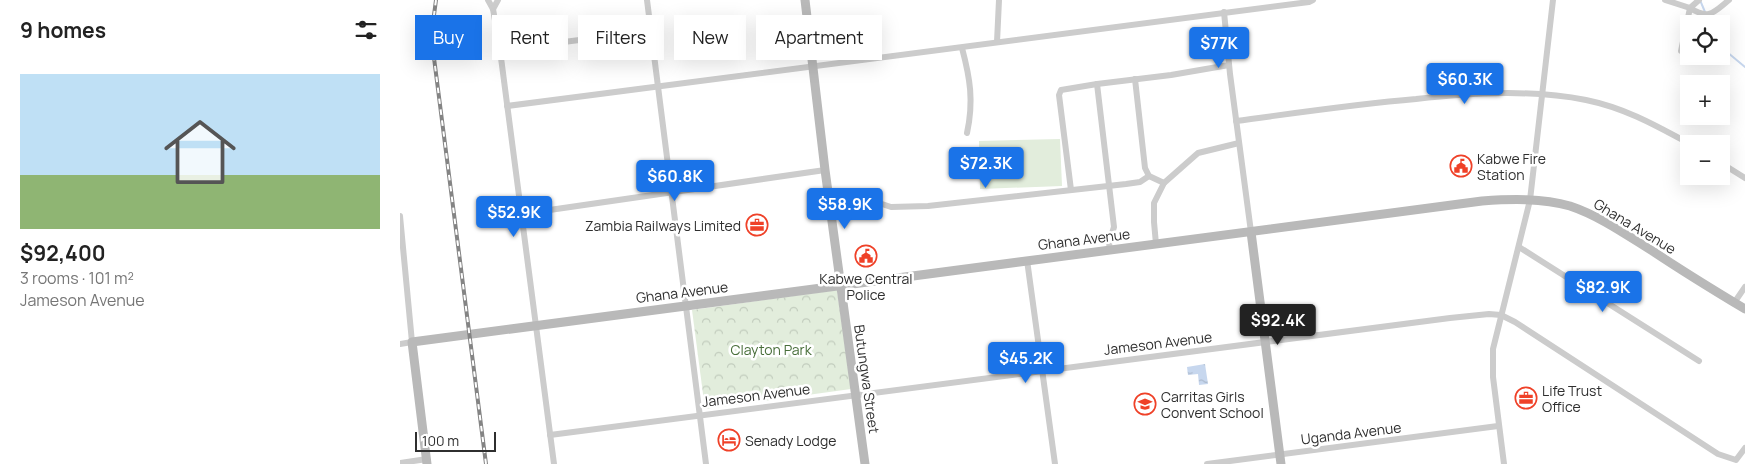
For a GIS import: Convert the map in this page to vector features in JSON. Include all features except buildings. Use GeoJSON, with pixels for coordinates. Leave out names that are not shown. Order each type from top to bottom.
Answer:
{"type":"FeatureCollection","features":[{"type":"Feature","properties":{"kind":"main road","name":"Butungwa Street"},"geometry":{"type":"LineString","coordinates":[[805,0],[854,395],[865,464]]}},
{"type":"Feature","properties":{"kind":"main road","name":"Ghana Avenue"},"geometry":{"type":"LineString","coordinates":[[412,342],[1027,260],[1505,199],[1530,200],[1563,205],[1592,215],[1640,243],[1745,310]]}},
{"type":"Feature","properties":{"kind":"main road"},"geometry":{"type":"LineString","coordinates":[[1251,232],[1280,459]]}},
{"type":"Feature","properties":{"kind":"main road"},"geometry":{"type":"LineString","coordinates":[[412,342],[427,462]]}},
{"type":"Feature","properties":{"kind":"street"},"geometry":{"type":"LineString","coordinates":[[488,0],[496,3]]}},
{"type":"Feature","properties":{"kind":"street"},"geometry":{"type":"LineString","coordinates":[[648,0],[649,15]]}},
{"type":"Feature","properties":{"kind":"street"},"geometry":{"type":"LineString","coordinates":[[997,42],[999,0]]}},
{"type":"Feature","properties":{"kind":"street"},"geometry":{"type":"LineString","coordinates":[[1504,464],[1492,363],[1494,340],[1530,200],[1553,0]]}},
{"type":"Feature","properties":{"kind":"street"},"geometry":{"type":"LineString","coordinates":[[1665,0],[1706,15],[1715,11],[1729,0]]}},
{"type":"Feature","properties":{"kind":"street"},"geometry":{"type":"LineString","coordinates":[[1689,15],[1690,8],[1699,0]]}},
{"type":"Feature","properties":{"kind":"street"},"geometry":{"type":"LineString","coordinates":[[508,106],[1311,1]]}},
{"type":"Feature","properties":{"kind":"street"},"geometry":{"type":"LineString","coordinates":[[1224,12],[1251,232]]}},
{"type":"Feature","properties":{"kind":"street"},"geometry":{"type":"LineString","coordinates":[[962,48],[967,66],[972,103],[967,133]]}},
{"type":"Feature","properties":{"kind":"street"},"geometry":{"type":"LineString","coordinates":[[501,60],[554,464]]}},
{"type":"Feature","properties":{"kind":"street"},"geometry":{"type":"LineString","coordinates":[[655,60],[706,464]]}},
{"type":"Feature","properties":{"kind":"street"},"geometry":{"type":"LineString","coordinates":[[1071,190],[1060,92],[1064,88],[1171,75],[1229,65]]}},
{"type":"Feature","properties":{"kind":"street"},"geometry":{"type":"LineString","coordinates":[[1135,79],[1145,168],[1149,176],[1164,183]]}},
{"type":"Feature","properties":{"kind":"street"},"geometry":{"type":"LineString","coordinates":[[1097,84],[1114,227],[1108,243],[1110,250]]}},
{"type":"Feature","properties":{"kind":"street"},"geometry":{"type":"LineString","coordinates":[[1236,121],[1442,96],[1487,93],[1542,93],[1586,100],[1617,108],[1648,120],[1680,138]]}},
{"type":"Feature","properties":{"kind":"street"},"geometry":{"type":"LineString","coordinates":[[1156,244],[1154,203],[1164,183],[1198,153],[1239,143]]}},
{"type":"Feature","properties":{"kind":"street"},"geometry":{"type":"LineString","coordinates":[[1730,169],[1745,178]]}},
{"type":"Feature","properties":{"kind":"street"},"geometry":{"type":"LineString","coordinates":[[522,214],[825,170]]}},
{"type":"Feature","properties":{"kind":"street"},"geometry":{"type":"LineString","coordinates":[[829,198],[873,201],[891,207],[928,206],[1140,182],[1149,176]]}},
{"type":"Feature","properties":{"kind":"street"},"geometry":{"type":"LineString","coordinates":[[400,216],[412,342]]}},
{"type":"Feature","properties":{"kind":"street"},"geometry":{"type":"LineString","coordinates":[[1518,247],[1698,361]]}},
{"type":"Feature","properties":{"kind":"street"},"geometry":{"type":"LineString","coordinates":[[1027,260],[1055,464]]}},
{"type":"Feature","properties":{"kind":"street"},"geometry":{"type":"LineString","coordinates":[[1734,303],[1745,287]]}},
{"type":"Feature","properties":{"kind":"street","name":"Jameson Avenue"},"geometry":{"type":"LineString","coordinates":[[550,435],[1450,318],[1489,314],[1501,315]]}},
{"type":"Feature","properties":{"kind":"street"},"geometry":{"type":"LineString","coordinates":[[1501,315],[1718,454],[1736,460],[1745,448]]}},
{"type":"Feature","properties":{"kind":"street","name":"Ghana Avenue"},"geometry":{"type":"LineString","coordinates":[[400,344],[412,342]]}},
{"type":"Feature","properties":{"kind":"street","name":"Uganda Avenue"},"geometry":{"type":"LineString","coordinates":[[1207,464],[1280,459],[1498,426]]}},
{"type":"Feature","properties":{"kind":"street"},"geometry":{"type":"LineString","coordinates":[[400,463],[427,462]]}},
{"type":"Feature","properties":{"kind":"green space"},"geometry":{"type":"Polygon","coordinates":[[[1060,139],[1062,186],[980,189],[979,141],[1060,139]]]}},
{"type":"Feature","properties":{"kind":"green space","name":"Clayton Park"},"geometry":{"type":"Polygon","coordinates":[[[837,290],[851,389],[705,409],[692,310],[837,290]]]}},
{"type":"Feature","properties":{"kind":"water"},"geometry":{"type":"Polygon","coordinates":[[[1205,364],[1208,384],[1199,385],[1198,374],[1188,375],[1187,367],[1205,364]]]}},
{"type":"Feature","properties":{"kind":"waterway"},"geometry":{"type":"LineString","coordinates":[[1700,0],[1705,12]]}},
{"type":"Feature","properties":{"kind":"waterway"},"geometry":{"type":"LineString","coordinates":[[1730,54],[1745,67]]}},
{"type":"Feature","properties":{"kind":"railway"},"geometry":{"type":"LineString","coordinates":[[436,0],[434,58],[486,464]]}},
{"type":"Feature","properties":{"kind":"place","name":"Kabwe Fire Station"},"geometry":{"type":"Point","coordinates":[1461,166]}},
{"type":"Feature","properties":{"kind":"place","name":"Zambia Railways Limited"},"geometry":{"type":"Point","coordinates":[757,225]}},
{"type":"Feature","properties":{"kind":"place","name":"Kabwe Central Police"},"geometry":{"type":"Point","coordinates":[866,256]}},
{"type":"Feature","properties":{"kind":"place","name":"Life Trust Office"},"geometry":{"type":"Point","coordinates":[1526,398]}},
{"type":"Feature","properties":{"kind":"place","name":"Carritas Girls Convent School"},"geometry":{"type":"Point","coordinates":[1145,404]}},
{"type":"Feature","properties":{"kind":"place","name":"Senady Lodge"},"geometry":{"type":"Point","coordinates":[729,440]}}]}
